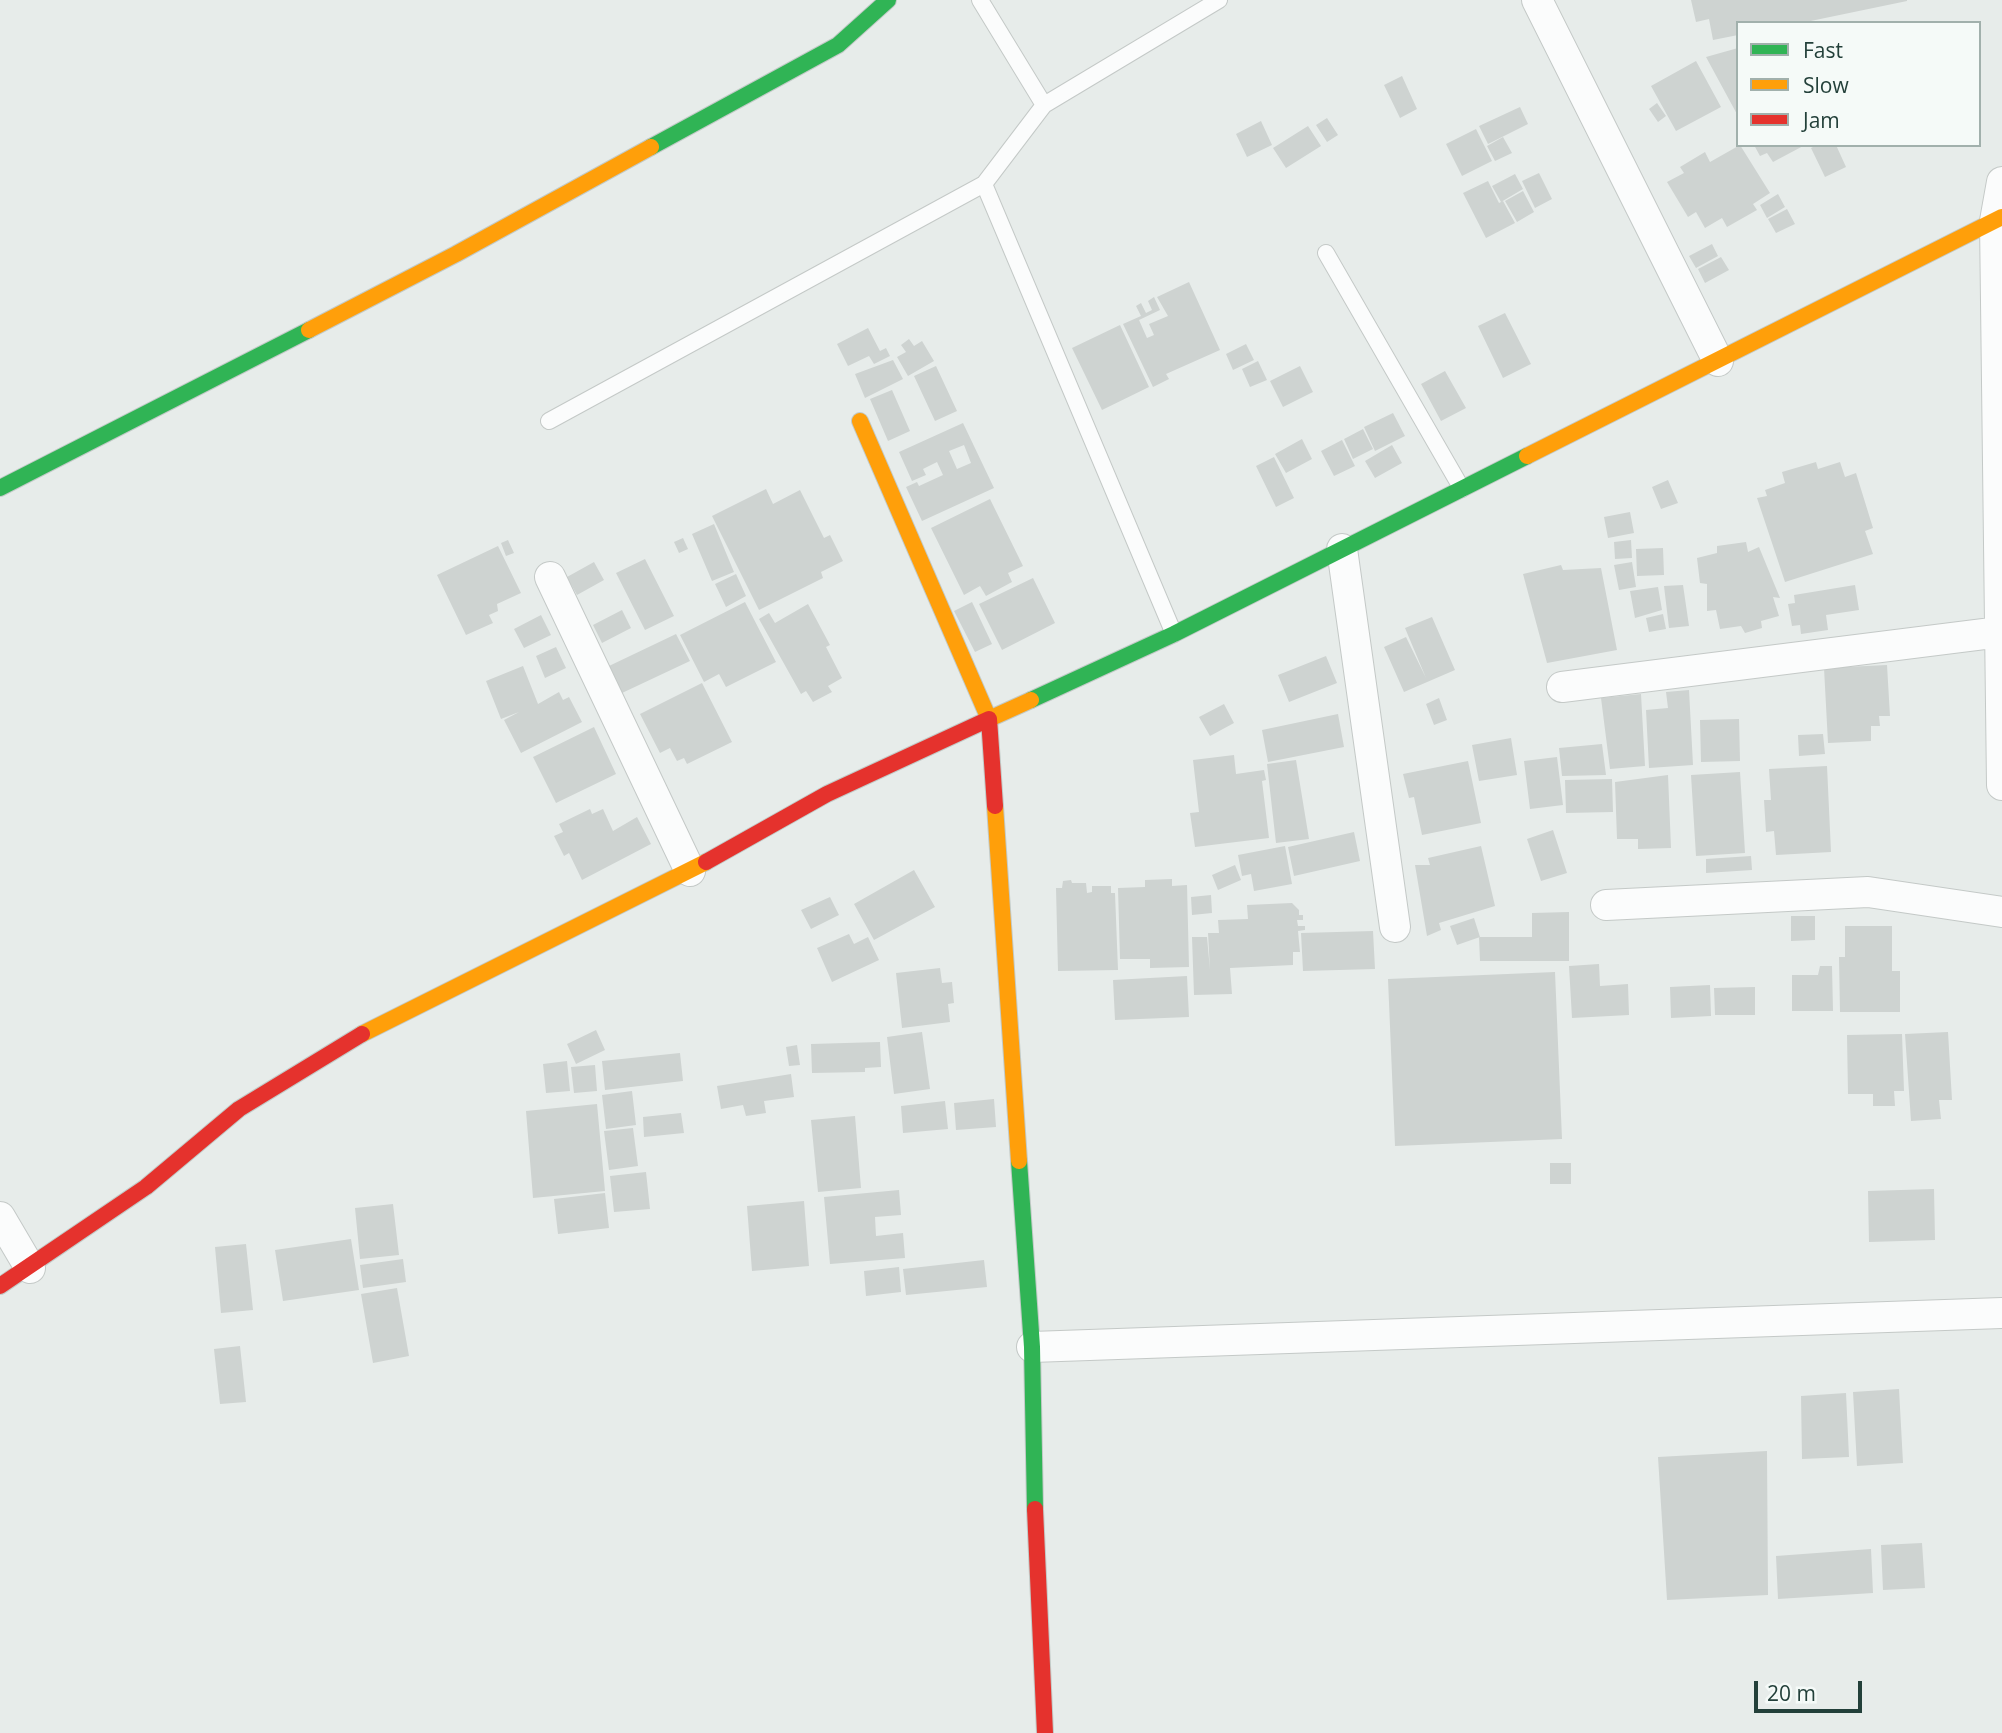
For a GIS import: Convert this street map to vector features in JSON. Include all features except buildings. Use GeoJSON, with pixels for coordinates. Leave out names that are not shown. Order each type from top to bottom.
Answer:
{"type":"FeatureCollection","features":[{"type":"Feature","properties":{"kind":"street"},"geometry":{"type":"LineString","coordinates":[[0,488],[456,254],[838,45],[888,0]]}},
{"type":"Feature","properties":{"kind":"street"},"geometry":{"type":"LineString","coordinates":[[1537,0],[1718,361]]}},
{"type":"Feature","properties":{"kind":"street"},"geometry":{"type":"LineString","coordinates":[[2002,182],[1998,219],[2002,785]]}},
{"type":"Feature","properties":{"kind":"street"},"geometry":{"type":"LineString","coordinates":[[0,1286],[146,1187],[239,1109],[370,1029],[690,871],[827,794],[1174,634],[1998,219]]}},
{"type":"Feature","properties":{"kind":"street"},"geometry":{"type":"LineString","coordinates":[[860,421],[989,719],[1009,1052],[1032,1347],[1036,1546],[1045,1733]]}},
{"type":"Feature","properties":{"kind":"street"},"geometry":{"type":"LineString","coordinates":[[1342,549],[1395,927]]}},
{"type":"Feature","properties":{"kind":"street"},"geometry":{"type":"LineString","coordinates":[[550,577],[690,871]]}},
{"type":"Feature","properties":{"kind":"street"},"geometry":{"type":"LineString","coordinates":[[1562,688],[2000,632]]}},
{"type":"Feature","properties":{"kind":"street"},"geometry":{"type":"LineString","coordinates":[[1606,905],[1868,892],[2002,912]]}},
{"type":"Feature","properties":{"kind":"street"},"geometry":{"type":"LineString","coordinates":[[0,1217],[30,1268]]}},
{"type":"Feature","properties":{"kind":"street"},"geometry":{"type":"LineString","coordinates":[[1032,1347],[2002,1313]]}},
{"type":"Feature","properties":{"kind":"lane"},"geometry":{"type":"LineString","coordinates":[[981,0],[1044,105]]}},
{"type":"Feature","properties":{"kind":"lane"},"geometry":{"type":"LineString","coordinates":[[549,421],[984,184],[1044,105],[1219,0]]}},
{"type":"Feature","properties":{"kind":"lane"},"geometry":{"type":"LineString","coordinates":[[984,184],[1174,634]]}},
{"type":"Feature","properties":{"kind":"lane"},"geometry":{"type":"LineString","coordinates":[[1326,253],[1462,489]]}},
{"type":"Feature","properties":{"kind":"traffic: fast"},"geometry":{"type":"LineString","coordinates":[[651,147],[838,45],[888,0]]}},
{"type":"Feature","properties":{"kind":"traffic: fast"},"geometry":{"type":"LineString","coordinates":[[0,488],[309,330]]}},
{"type":"Feature","properties":{"kind":"traffic: fast"},"geometry":{"type":"LineString","coordinates":[[1031,700],[1174,634],[1527,456]]}},
{"type":"Feature","properties":{"kind":"traffic: fast"},"geometry":{"type":"LineString","coordinates":[[1019,1161],[1032,1347],[1035,1509]]}},
{"type":"Feature","properties":{"kind":"traffic: slow"},"geometry":{"type":"LineString","coordinates":[[309,330],[456,254],[651,147]]}},
{"type":"Feature","properties":{"kind":"traffic: slow"},"geometry":{"type":"LineString","coordinates":[[1527,456],[2002,217]]}},
{"type":"Feature","properties":{"kind":"traffic: slow"},"geometry":{"type":"LineString","coordinates":[[860,421],[989,719],[1031,700]]}},
{"type":"Feature","properties":{"kind":"traffic: slow"},"geometry":{"type":"LineString","coordinates":[[995,806],[1019,1161]]}},
{"type":"Feature","properties":{"kind":"traffic: slow"},"geometry":{"type":"LineString","coordinates":[[362,1034],[706,862]]}},
{"type":"Feature","properties":{"kind":"traffic: jam"},"geometry":{"type":"LineString","coordinates":[[706,862],[827,794],[989,719],[995,806]]}},
{"type":"Feature","properties":{"kind":"traffic: jam"},"geometry":{"type":"LineString","coordinates":[[0,1286],[146,1187],[239,1109],[362,1034]]}},
{"type":"Feature","properties":{"kind":"traffic: jam"},"geometry":{"type":"LineString","coordinates":[[1035,1509],[1045,1733]]}}]}
